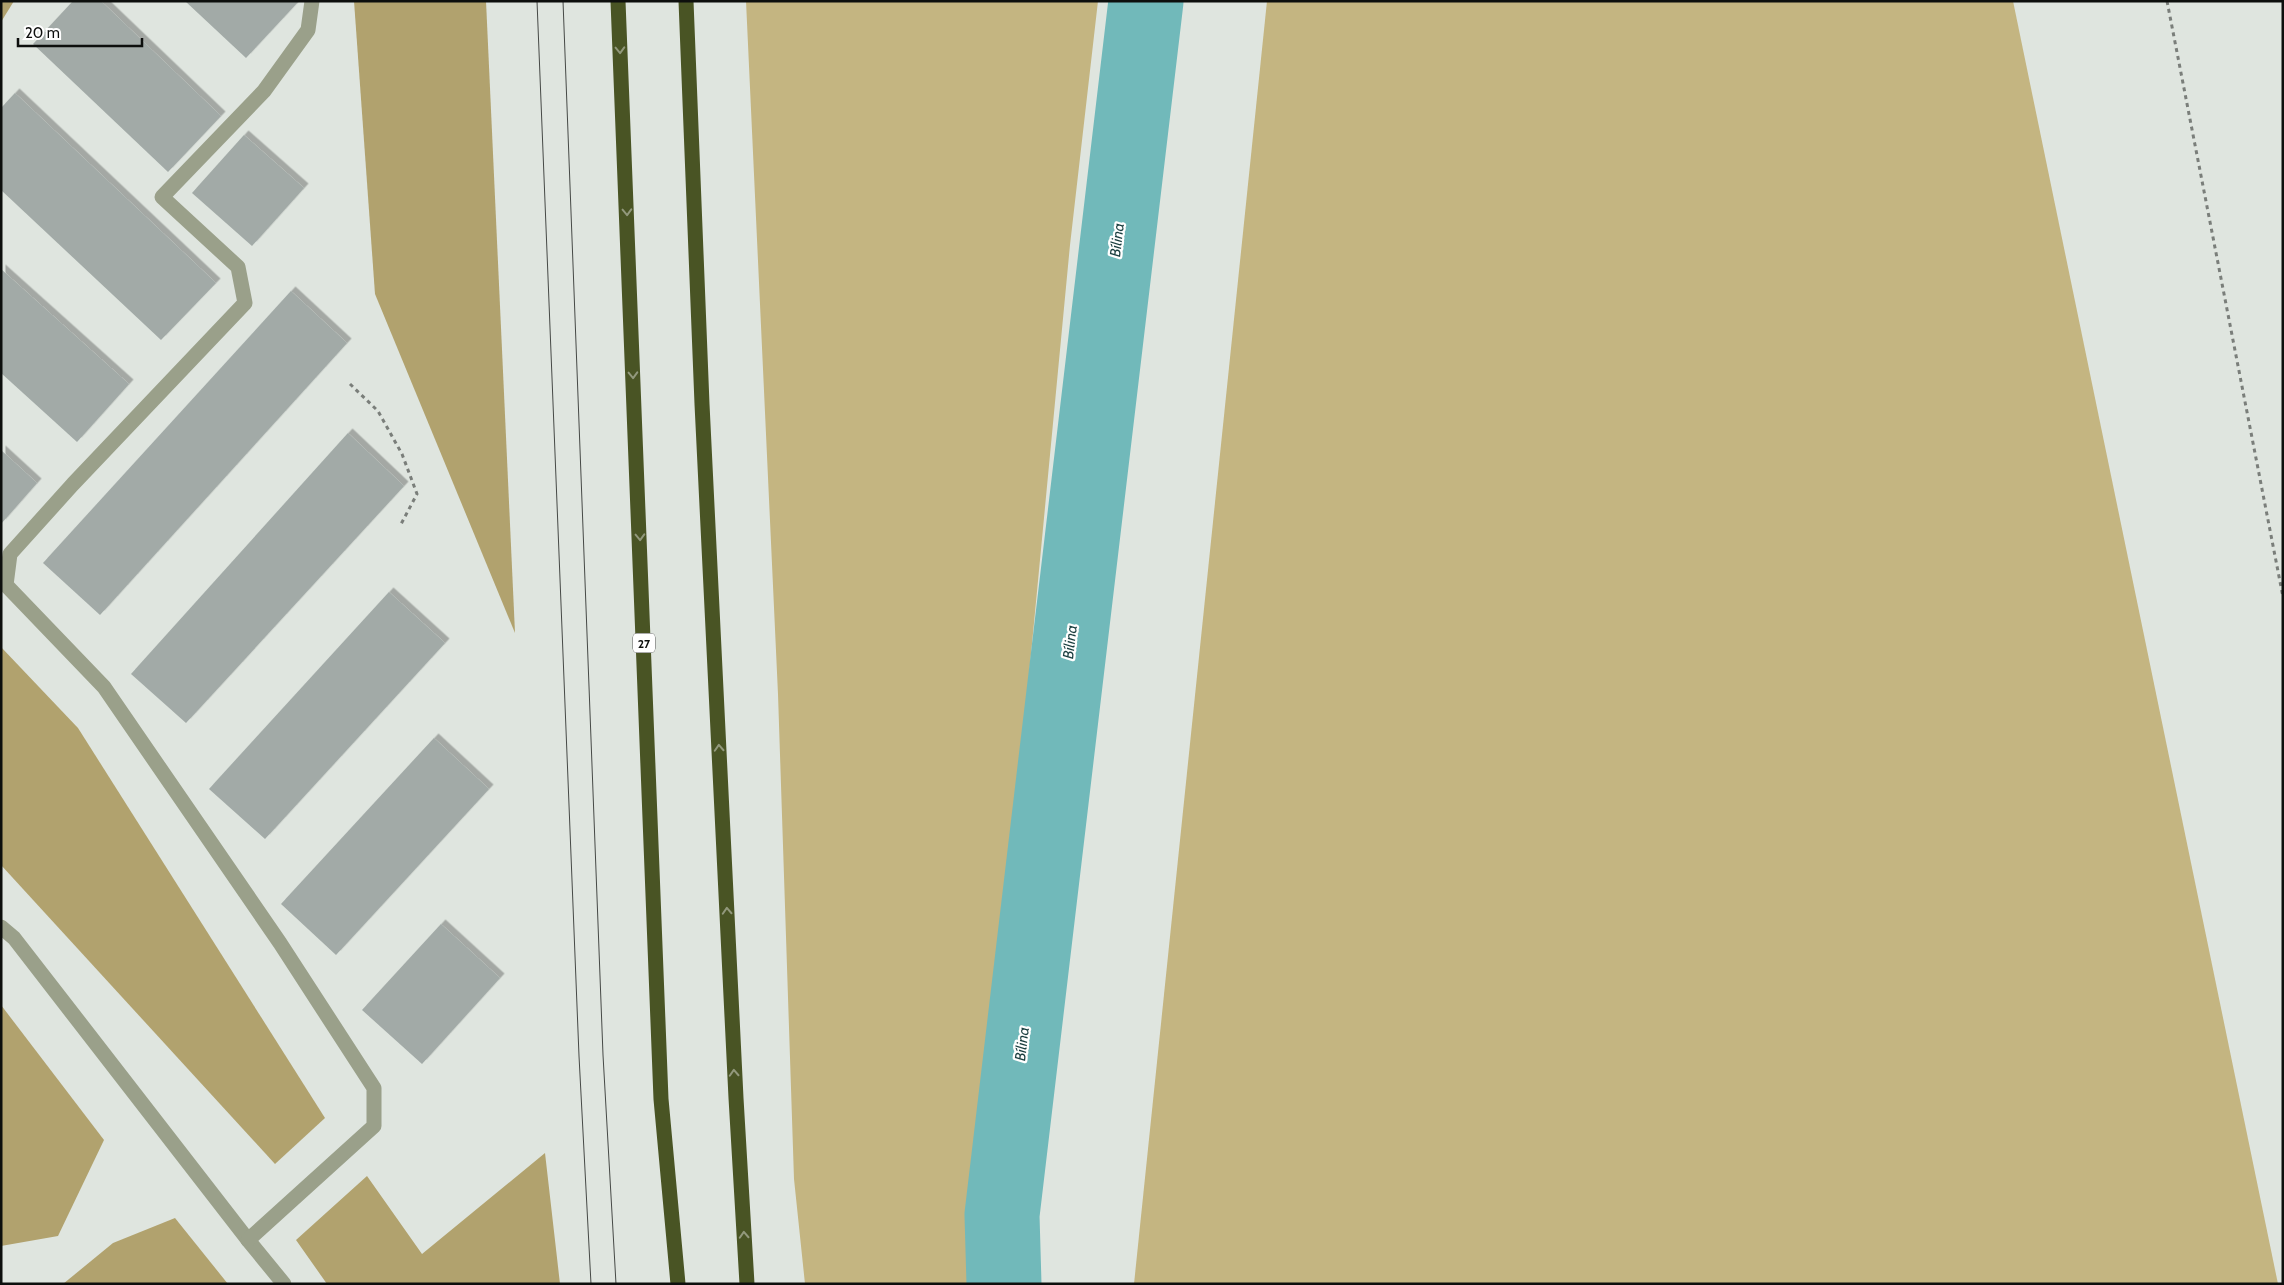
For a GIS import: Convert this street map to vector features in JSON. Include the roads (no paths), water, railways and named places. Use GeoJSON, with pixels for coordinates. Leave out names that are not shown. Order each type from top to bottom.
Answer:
{"type":"FeatureCollection","features":[{"type":"Feature","properties":{"kind":"highway","name":"27"},"geometry":{"type":"LineString","coordinates":[[618,1],[661,1099],[678,1284]]}},
{"type":"Feature","properties":{"kind":"highway"},"geometry":{"type":"LineString","coordinates":[[686,1],[703,424],[747,1284]]}},
{"type":"Feature","properties":{"kind":"street"},"geometry":{"type":"LineString","coordinates":[[248,1240],[374,1126],[374,1088],[275,935],[104,687],[6,584],[10,554],[73,484],[245,303],[238,268],[162,197],[264,91],[308,30],[312,1]]}},
{"type":"Feature","properties":{"kind":"street"},"geometry":{"type":"LineString","coordinates":[[1,927],[14,938],[284,1284]]}},
{"type":"Feature","properties":{"kind":"waterway","name":"Bílina"},"geometry":{"type":"LineString","coordinates":[[1004,1284],[1002,1215],[1146,1]]}},
{"type":"Feature","properties":{"kind":"tram line"},"geometry":{"type":"LineString","coordinates":[[537,1],[579,1056],[591,1284]]}},
{"type":"Feature","properties":{"kind":"tram line"},"geometry":{"type":"LineString","coordinates":[[563,1],[603,1055],[616,1284]]}}]}
